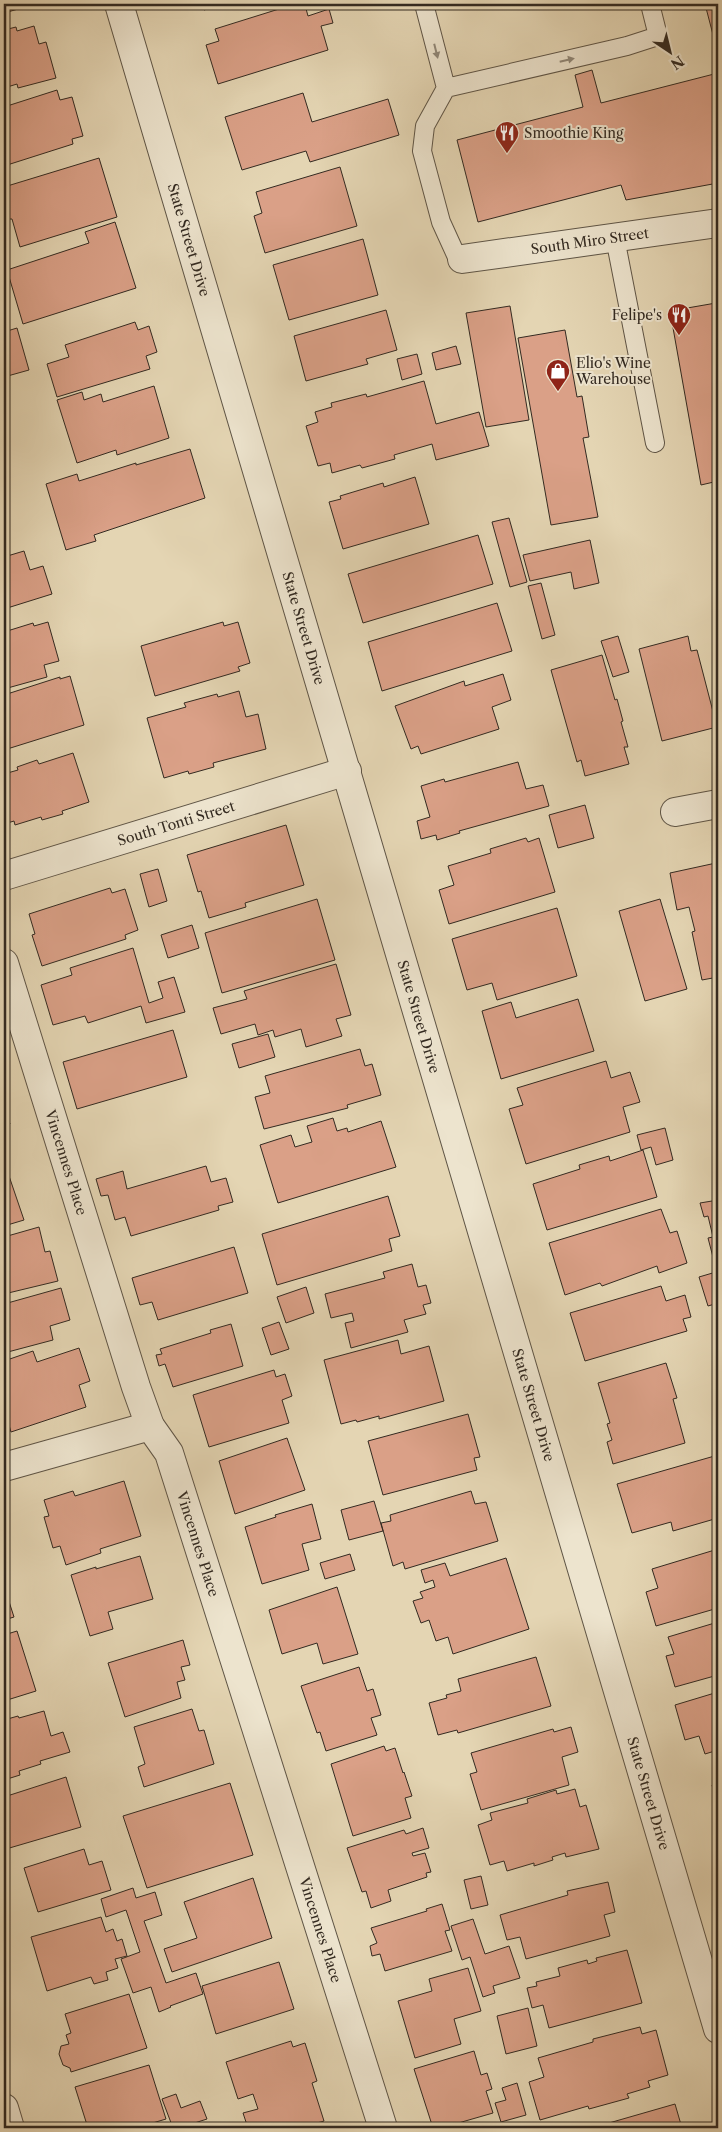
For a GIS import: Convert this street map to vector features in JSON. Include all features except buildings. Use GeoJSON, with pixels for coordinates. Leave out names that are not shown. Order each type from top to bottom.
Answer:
{"type":"FeatureCollection","features":[{"type":"Feature","properties":{"kind":"street","name":"State Street Drive"},"geometry":{"type":"LineString","coordinates":[[119,4],[348,771],[718,2029]]}},
{"type":"Feature","properties":{"kind":"street","name":"South Miro Street"},"geometry":{"type":"LineString","coordinates":[[462,259],[718,223]]}},
{"type":"Feature","properties":{"kind":"street","name":"South Tonti Street"},"geometry":{"type":"LineString","coordinates":[[4,876],[348,771]]}},
{"type":"Feature","properties":{"kind":"street"},"geometry":{"type":"LineString","coordinates":[[674,812],[718,804]]}},
{"type":"Feature","properties":{"kind":"street","name":"Vincennes Place"},"geometry":{"type":"LineString","coordinates":[[4,963],[150,1426],[169,1452],[383,2128]]}},
{"type":"Feature","properties":{"kind":"street"},"geometry":{"type":"LineString","coordinates":[[4,1467],[150,1426]]}},
{"type":"Feature","properties":{"kind":"street"},"geometry":{"type":"LineString","coordinates":[[4,2108],[10,2128]]}},
{"type":"Feature","properties":{"kind":"lane"},"geometry":{"type":"LineString","coordinates":[[424,4],[446,88],[425,126],[422,151],[441,222],[456,255],[462,259]]}},
{"type":"Feature","properties":{"kind":"lane"},"geometry":{"type":"LineString","coordinates":[[446,88],[627,46],[658,36],[650,4]]}},
{"type":"Feature","properties":{"kind":"lane"},"geometry":{"type":"LineString","coordinates":[[615,238],[655,443]]}},
{"type":"Feature","properties":{"kind":"place","name":"Smoothie King"},"geometry":{"type":"Point","coordinates":[507,154]}},
{"type":"Feature","properties":{"kind":"place","name":"Felipe's"},"geometry":{"type":"Point","coordinates":[679,336]}},
{"type":"Feature","properties":{"kind":"place","name":"Elio's Wine Warehouse"},"geometry":{"type":"Point","coordinates":[558,392]}}]}
